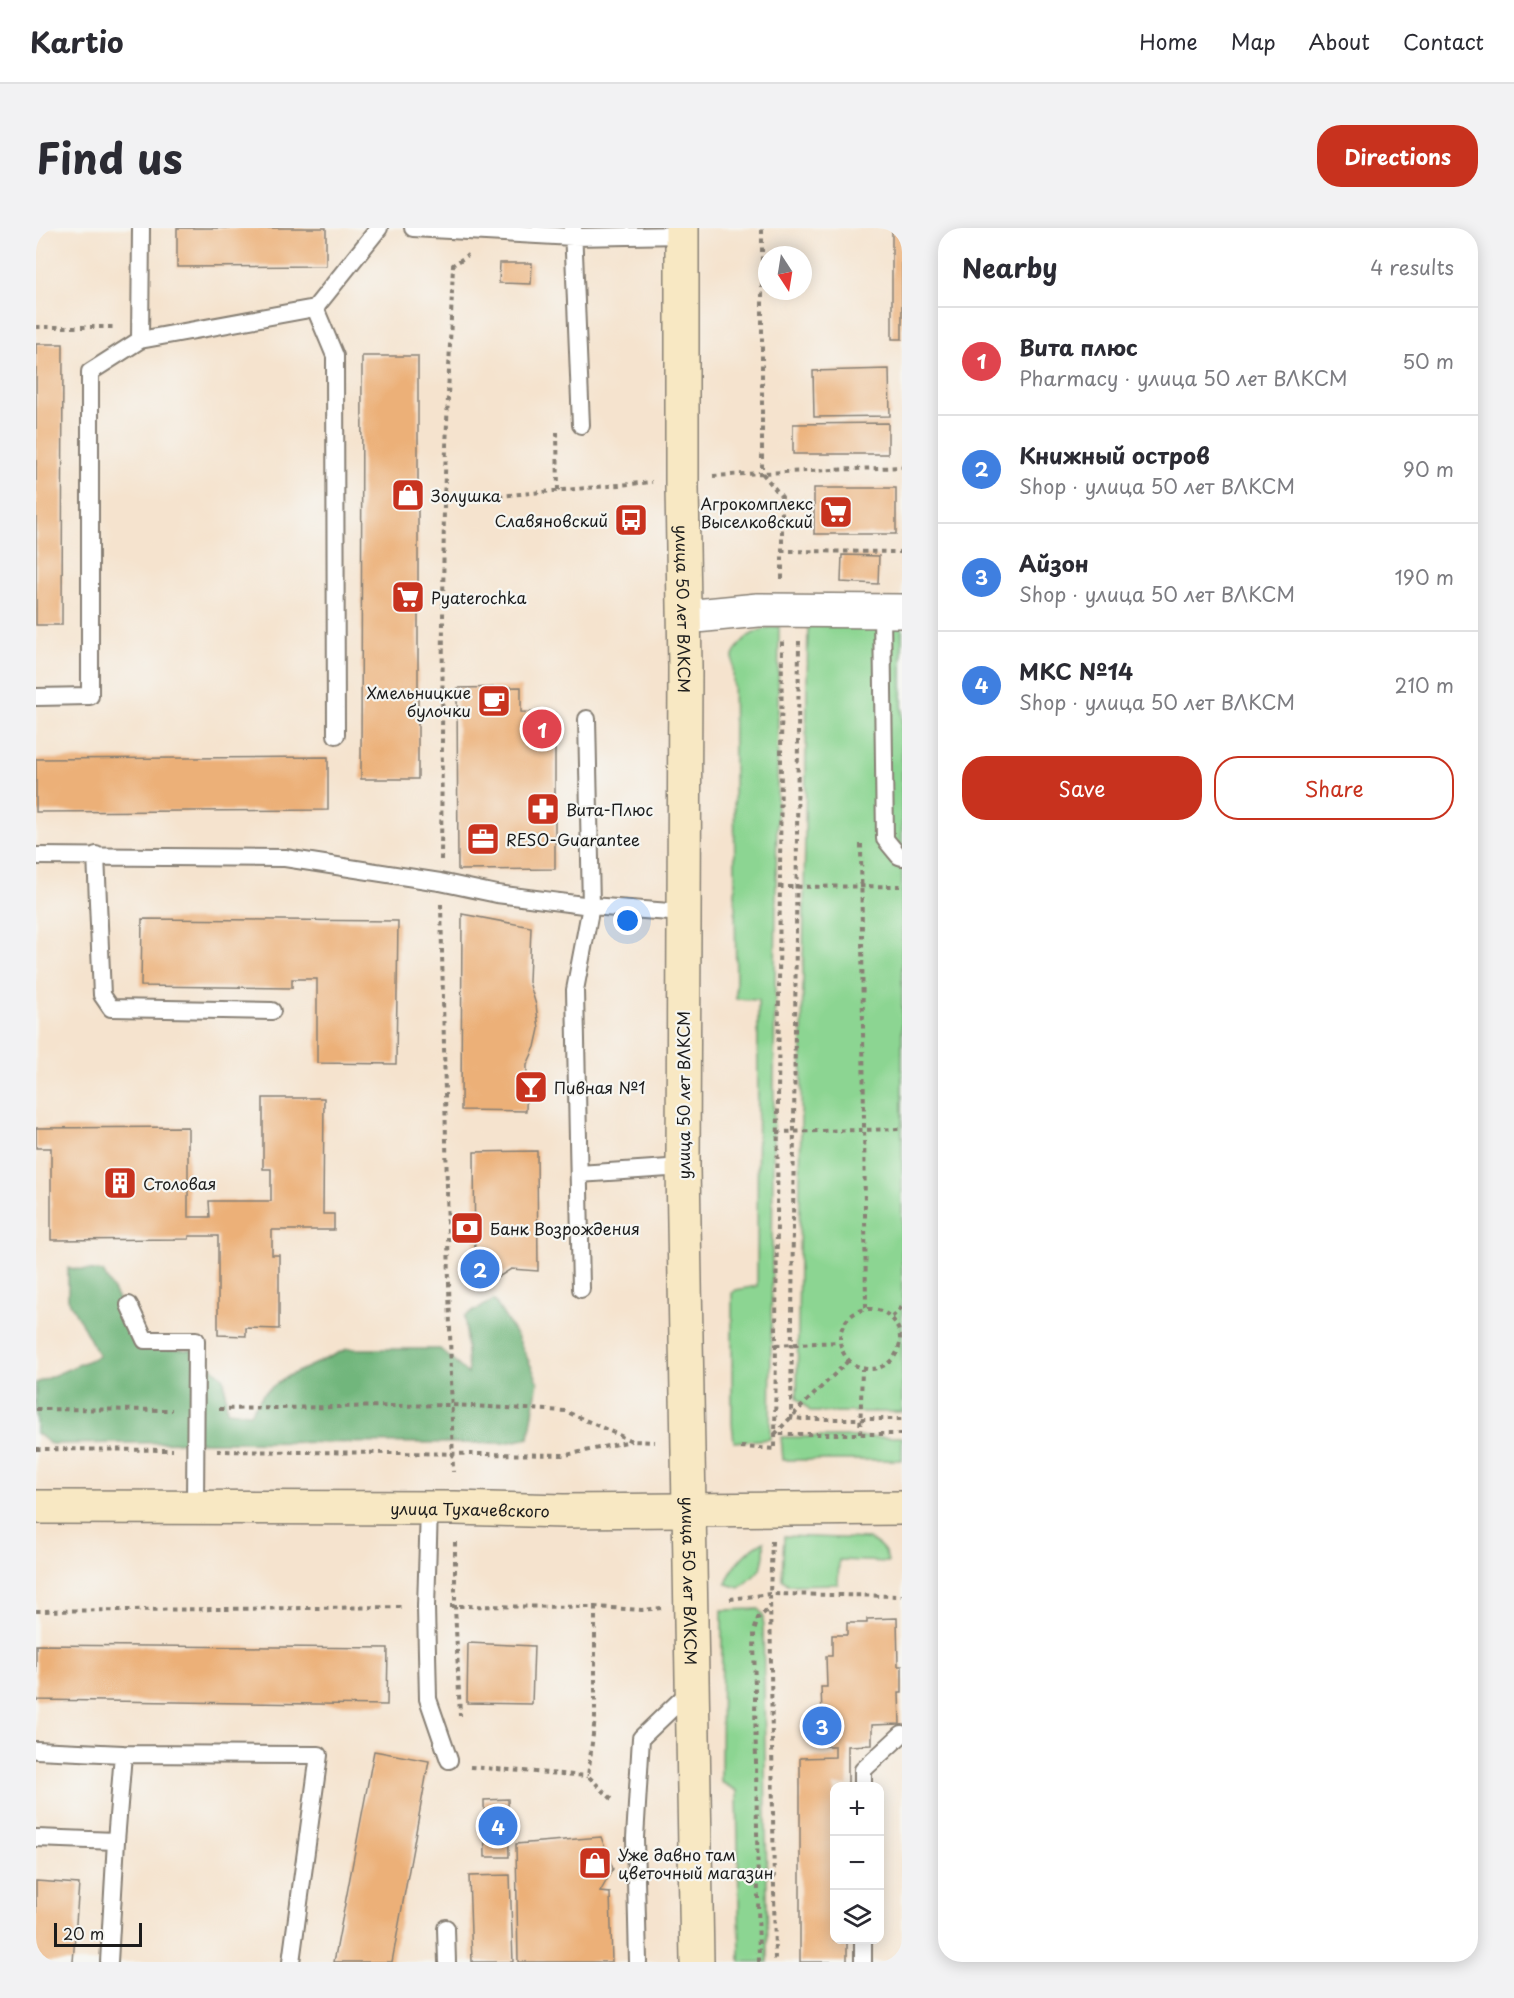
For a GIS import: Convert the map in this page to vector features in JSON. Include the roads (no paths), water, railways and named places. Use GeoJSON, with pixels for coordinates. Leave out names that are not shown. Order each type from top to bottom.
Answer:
{"type":"FeatureCollection","features":[{"type":"Feature","properties":{"kind":"street","name":"улица 50 лет ВЛКСМ"},"geometry":{"type":"LineString","coordinates":[[682,231],[682,479],[685,617],[683,1167],[697,1962]]}},
{"type":"Feature","properties":{"kind":"street"},"geometry":{"type":"LineString","coordinates":[[685,617],[758,610],[892,611]]}},
{"type":"Feature","properties":{"kind":"street","name":"улица Тухачевского"},"geometry":{"type":"LineString","coordinates":[[36,1508],[455,1508],[689,1511],[902,1508]]}},
{"type":"Feature","properties":{"kind":"lane"},"geometry":{"type":"LineString","coordinates":[[140,333],[141,228]]}},
{"type":"Feature","properties":{"kind":"lane"},"geometry":{"type":"LineString","coordinates":[[36,696],[90,696],[90,372],[140,333],[315,308],[379,228]]}},
{"type":"Feature","properties":{"kind":"lane"},"geometry":{"type":"LineString","coordinates":[[413,228],[500,233],[682,231]]}},
{"type":"Feature","properties":{"kind":"lane"},"geometry":{"type":"LineString","coordinates":[[573,233],[581,425]]}},
{"type":"Feature","properties":{"kind":"lane"},"geometry":{"type":"LineString","coordinates":[[315,308],[335,356],[336,735]]}},
{"type":"Feature","properties":{"kind":"lane"},"geometry":{"type":"LineString","coordinates":[[892,611],[885,839],[898,856],[902,857]]}},
{"type":"Feature","properties":{"kind":"lane"},"geometry":{"type":"LineString","coordinates":[[581,1289],[576,990],[591,906],[587,720]]}},
{"type":"Feature","properties":{"kind":"lane"},"geometry":{"type":"LineString","coordinates":[[96,855],[102,994],[111,1008],[272,1011]]}},
{"type":"Feature","properties":{"kind":"lane"},"geometry":{"type":"LineString","coordinates":[[36,856],[285,858],[440,882],[497,894],[591,906],[683,912]]}},
{"type":"Feature","properties":{"kind":"lane"},"geometry":{"type":"LineString","coordinates":[[579,1174],[683,1167]]}},
{"type":"Feature","properties":{"kind":"lane"},"geometry":{"type":"LineString","coordinates":[[129,1305],[145,1340],[196,1340],[195,1508]]}},
{"type":"Feature","properties":{"kind":"lane"},"geometry":{"type":"LineString","coordinates":[[429,1509],[426,1607],[428,1700],[456,1763]]}},
{"type":"Feature","properties":{"kind":"lane"},"geometry":{"type":"LineString","coordinates":[[638,1962],[635,1838],[641,1738],[692,1689]]}},
{"type":"Feature","properties":{"kind":"lane"},"geometry":{"type":"LineString","coordinates":[[863,1782],[863,1770],[902,1734]]}},
{"type":"Feature","properties":{"kind":"lane"},"geometry":{"type":"LineString","coordinates":[[36,1750],[123,1754],[319,1755],[291,1962]]}},
{"type":"Feature","properties":{"kind":"lane"},"geometry":{"type":"LineString","coordinates":[[109,1962],[123,1754]]}},
{"type":"Feature","properties":{"kind":"lane"},"geometry":{"type":"LineString","coordinates":[[36,1838],[116,1841]]}},
{"type":"Feature","properties":{"kind":"lane"},"geometry":{"type":"LineString","coordinates":[[446,1928],[447,1962]]}},
{"type":"Feature","properties":{"kind":"lane"},"geometry":{"type":"LineString","coordinates":[[863,1944],[863,1962]]}},
{"type":"Feature","properties":{"kind":"place","name":"Золушка"},"geometry":{"type":"Point","coordinates":[408,495]}},
{"type":"Feature","properties":{"kind":"place","name":"Агрокомплекс Выселковский"},"geometry":{"type":"Point","coordinates":[836,512]}},
{"type":"Feature","properties":{"kind":"place","name":"Славяновский"},"geometry":{"type":"Point","coordinates":[631,520]}},
{"type":"Feature","properties":{"kind":"place","name":"Pyaterochka"},"geometry":{"type":"Point","coordinates":[408,597]}},
{"type":"Feature","properties":{"kind":"place","name":"Хмельницкие булочки"},"geometry":{"type":"Point","coordinates":[494,701]}},
{"type":"Feature","properties":{"kind":"place","name":"Вита плюс"},"geometry":{"type":"Point","coordinates":[542,729]}},
{"type":"Feature","properties":{"kind":"place","name":"Вита-Плюс"},"geometry":{"type":"Point","coordinates":[543,809]}},
{"type":"Feature","properties":{"kind":"place","name":"RESO-Guarantee"},"geometry":{"type":"Point","coordinates":[483,839]}},
{"type":"Feature","properties":{"kind":"place","name":"Пивная №1"},"geometry":{"type":"Point","coordinates":[531,1087]}},
{"type":"Feature","properties":{"kind":"place","name":"Столовая"},"geometry":{"type":"Point","coordinates":[120,1183]}},
{"type":"Feature","properties":{"kind":"place","name":"Банк Возрождения"},"geometry":{"type":"Point","coordinates":[467,1228]}},
{"type":"Feature","properties":{"kind":"place","name":"Книжный остров"},"geometry":{"type":"Point","coordinates":[480,1269]}},
{"type":"Feature","properties":{"kind":"place","name":"Айзон"},"geometry":{"type":"Point","coordinates":[822,1726]}},
{"type":"Feature","properties":{"kind":"place","name":"МКС №14"},"geometry":{"type":"Point","coordinates":[498,1826]}},
{"type":"Feature","properties":{"kind":"place","name":"Уже давно там цветочный магазин"},"geometry":{"type":"Point","coordinates":[595,1863]}}]}
